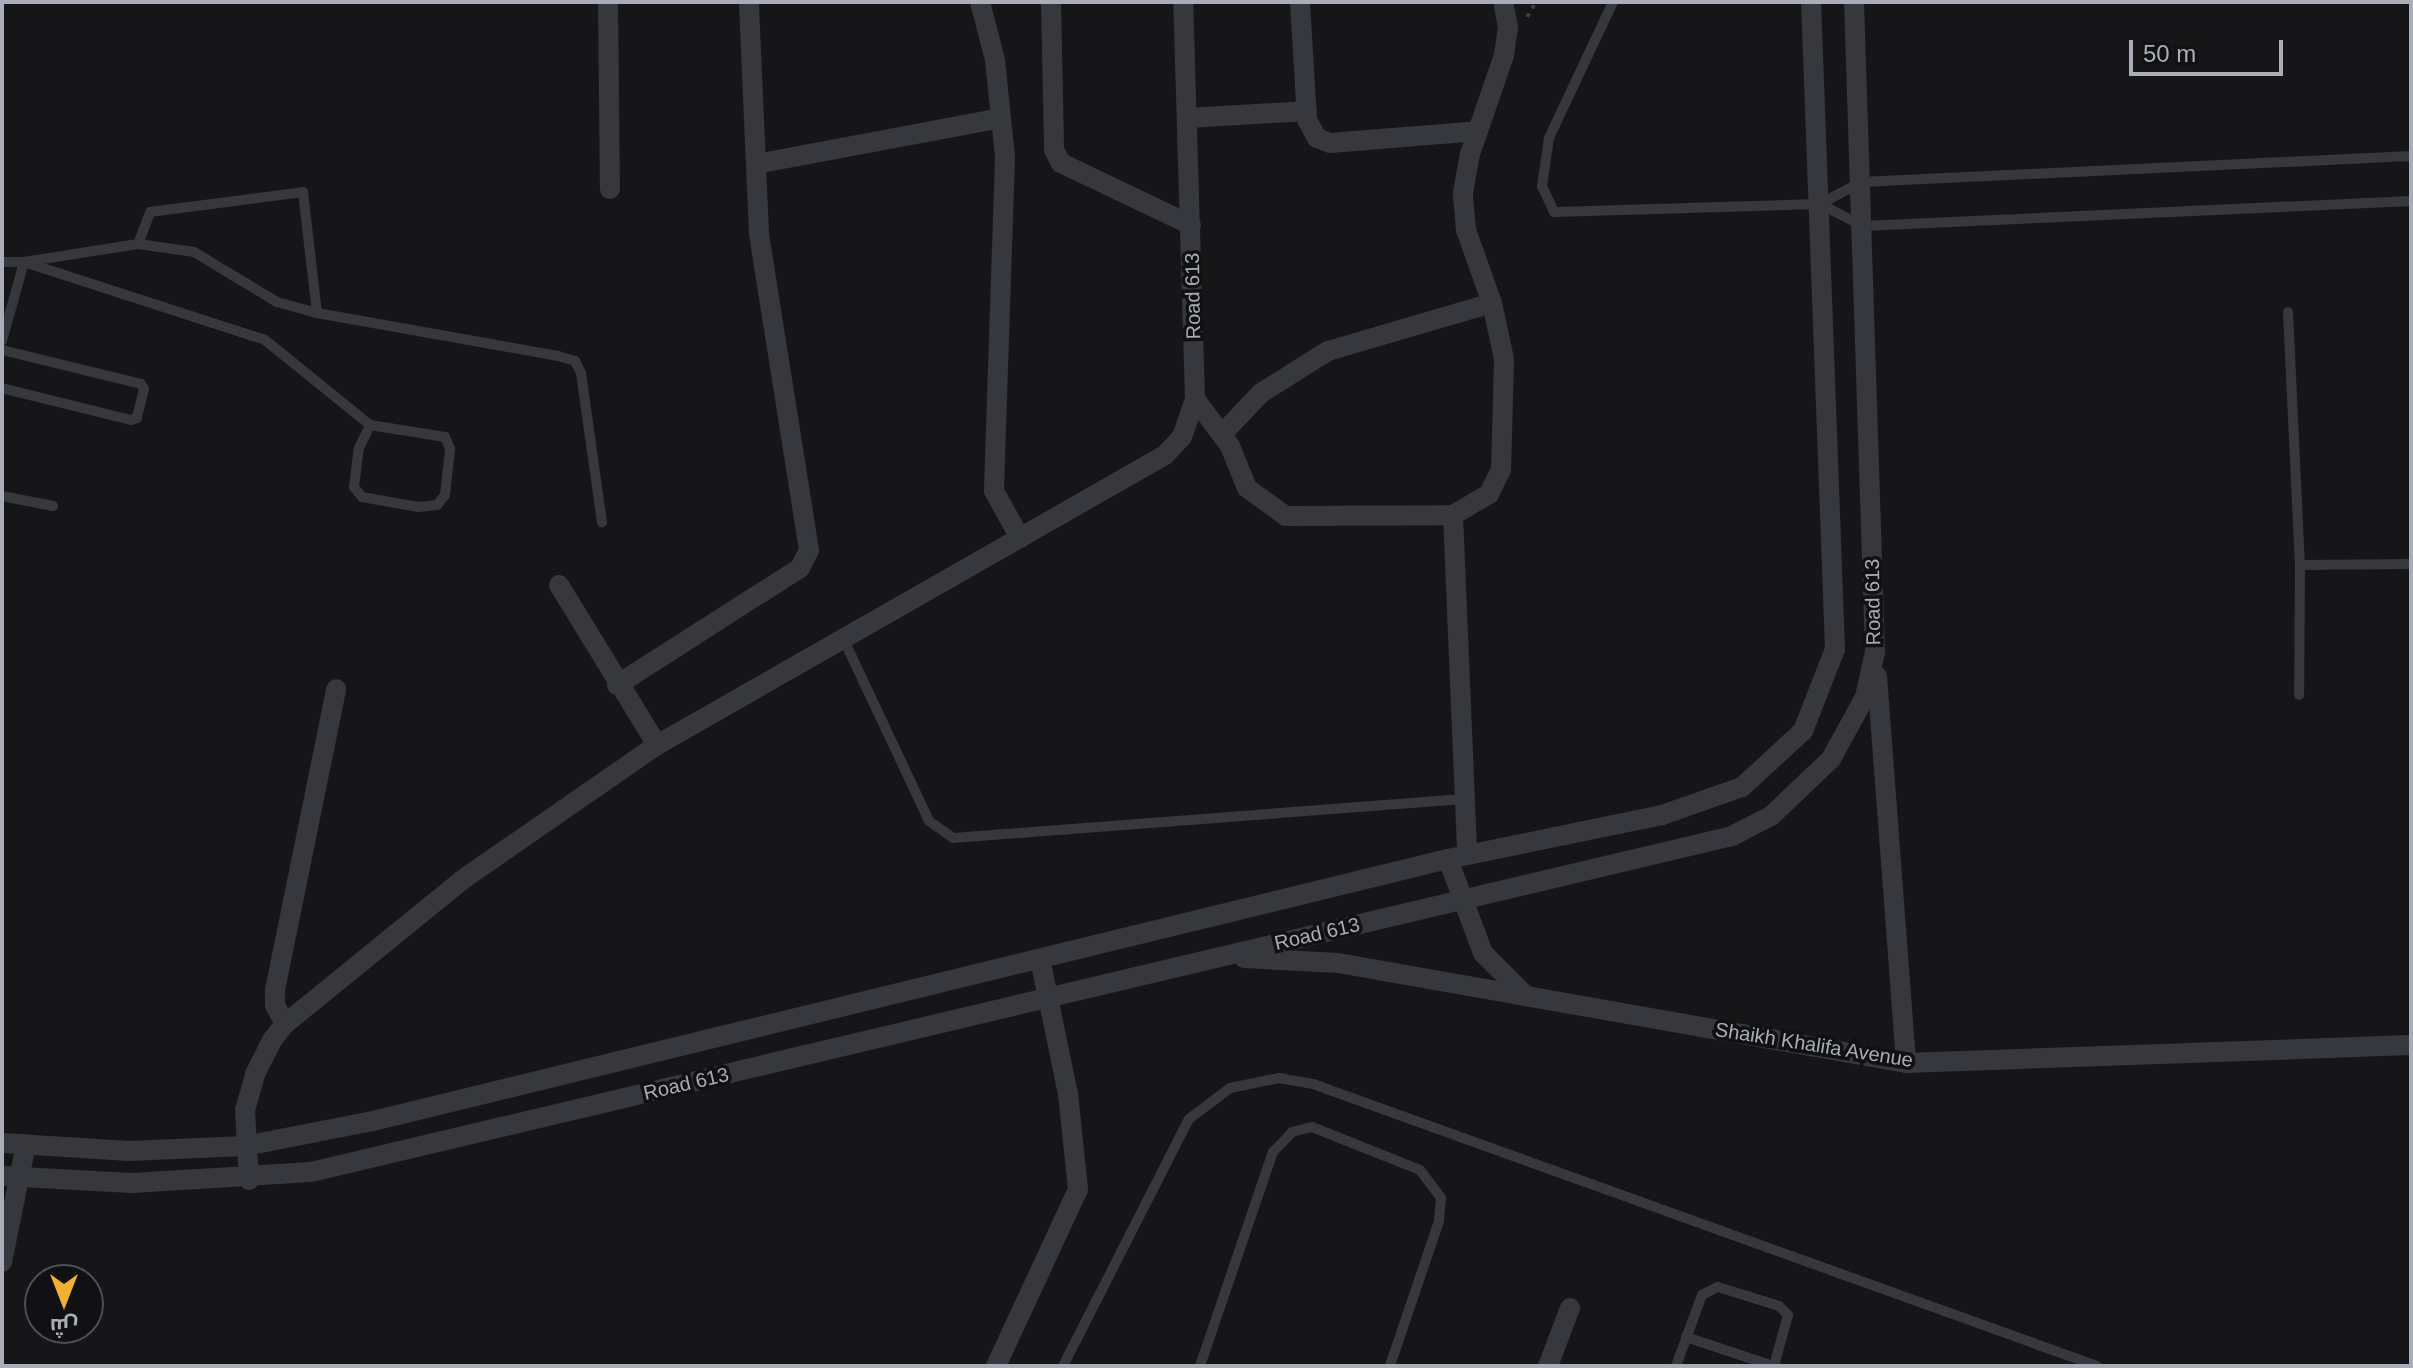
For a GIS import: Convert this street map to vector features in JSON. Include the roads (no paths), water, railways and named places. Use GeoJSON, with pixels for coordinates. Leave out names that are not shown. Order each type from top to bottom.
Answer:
{"type":"FeatureCollection","features":[{"type":"Feature","properties":{"kind":"street"},"geometry":{"type":"LineString","coordinates":[[608,2],[610,189]]}},
{"type":"Feature","properties":{"kind":"street"},"geometry":{"type":"LineString","coordinates":[[617,685],[800,568],[809,550],[759,234],[749,2]]}},
{"type":"Feature","properties":{"kind":"street"},"geometry":{"type":"LineString","coordinates":[[980,2],[995,60],[1005,157],[994,491],[1020,538]]}},
{"type":"Feature","properties":{"kind":"street"},"geometry":{"type":"LineString","coordinates":[[1051,2],[1054,150],[1061,163],[1191,225]]}},
{"type":"Feature","properties":{"kind":"street","name":"Road 613"},"geometry":{"type":"LineString","coordinates":[[249,1180],[245,1110],[255,1074],[285,1024],[462,880],[657,745],[1165,455],[1188,427],[1195,399],[1189,118],[1183,2]]}},
{"type":"Feature","properties":{"kind":"street"},"geometry":{"type":"LineString","coordinates":[[1300,2],[1307,111],[1312,133],[1330,143],[1478,131]]}},
{"type":"Feature","properties":{"kind":"street"},"geometry":{"type":"LineString","coordinates":[[1195,399],[1223,433],[1247,488],[1286,516],[1453,515],[1489,494],[1501,469],[1506,385],[1492,303],[1464,213],[1465,173],[1507,40],[1503,2]]}},
{"type":"Feature","properties":{"kind":"street","name":"Road 613"},"geometry":{"type":"LineString","coordinates":[[2,1143],[129,1151],[245,1146],[373,1121],[1458,857],[1662,815],[1742,787],[1803,731],[1835,649],[1811,2]]}},
{"type":"Feature","properties":{"kind":"street","name":"Road 613"},"geometry":{"type":"LineString","coordinates":[[10,1176],[132,1183],[249,1180],[311,1172],[1732,836],[1771,816],[1831,759],[1865,697],[1875,652],[1854,2]]}},
{"type":"Feature","properties":{"kind":"street"},"geometry":{"type":"LineString","coordinates":[[1189,118],[1307,111]]}},
{"type":"Feature","properties":{"kind":"street"},"geometry":{"type":"LineString","coordinates":[[756,164],[1001,118]]}},
{"type":"Feature","properties":{"kind":"street"},"geometry":{"type":"LineString","coordinates":[[1223,433],[1272,385],[1328,351],[1492,303]]}},
{"type":"Feature","properties":{"kind":"street"},"geometry":{"type":"LineString","coordinates":[[1453,515],[1464,799],[1458,857],[1459,901],[1491,966],[1525,995]]}},
{"type":"Feature","properties":{"kind":"street"},"geometry":{"type":"LineString","coordinates":[[559,585],[617,685],[657,745]]}},
{"type":"Feature","properties":{"kind":"street"},"geometry":{"type":"LineString","coordinates":[[1875,652],[1906,1063]]}},
{"type":"Feature","properties":{"kind":"street"},"geometry":{"type":"LineString","coordinates":[[285,1024],[275,1005],[275,990],[336,689]]}},
{"type":"Feature","properties":{"kind":"street","name":"Shaikh Khalifa Avenue"},"geometry":{"type":"LineString","coordinates":[[1222,957],[1338,963],[1906,1063],[2411,1045]]}},
{"type":"Feature","properties":{"kind":"street"},"geometry":{"type":"LineString","coordinates":[[996,1366],[1078,1189],[1068,1094],[1040,959]]}},
{"type":"Feature","properties":{"kind":"street"},"geometry":{"type":"LineString","coordinates":[[2,1262],[10,1176],[26,1144]]}},
{"type":"Feature","properties":{"kind":"street"},"geometry":{"type":"LineString","coordinates":[[1548,1366],[1570,1308]]}},
{"type":"Feature","properties":{"kind":"lane"},"geometry":{"type":"LineString","coordinates":[[1613,2],[1549,138],[1541,177],[1548,208],[1559,213],[1820,204],[1861,182],[2411,156]]}},
{"type":"Feature","properties":{"kind":"lane"},"geometry":{"type":"LineString","coordinates":[[138,244],[150,212],[303,192],[317,313]]}},
{"type":"Feature","properties":{"kind":"lane"},"geometry":{"type":"LineString","coordinates":[[1820,204],[1863,226],[2411,201]]}},
{"type":"Feature","properties":{"kind":"lane"},"geometry":{"type":"LineString","coordinates":[[2,262],[24,262],[138,244],[194,252],[277,302],[317,313],[575,361],[581,373],[602,523]]}},
{"type":"Feature","properties":{"kind":"lane"},"geometry":{"type":"LineString","coordinates":[[2,341],[24,262]]}},
{"type":"Feature","properties":{"kind":"lane"},"geometry":{"type":"LineString","coordinates":[[24,262],[265,340],[370,425],[445,437],[450,449],[445,495],[437,505],[418,507],[362,497],[354,487],[359,448],[370,425]]}},
{"type":"Feature","properties":{"kind":"lane"},"geometry":{"type":"LineString","coordinates":[[2288,312],[2300,565],[2299,695]]}},
{"type":"Feature","properties":{"kind":"lane"},"geometry":{"type":"LineString","coordinates":[[2,350],[141,384],[144,389],[137,418],[131,420],[2,388]]}},
{"type":"Feature","properties":{"kind":"lane"},"geometry":{"type":"LineString","coordinates":[[2,496],[53,506]]}},
{"type":"Feature","properties":{"kind":"lane"},"geometry":{"type":"LineString","coordinates":[[2300,565],[2411,564]]}},
{"type":"Feature","properties":{"kind":"lane"},"geometry":{"type":"LineString","coordinates":[[843,638],[929,821],[953,838],[1464,799]]}},
{"type":"Feature","properties":{"kind":"lane"},"geometry":{"type":"LineString","coordinates":[[1063,1366],[1189,1119],[1230,1088],[1279,1078],[1328,1089],[2097,1366]]}},
{"type":"Feature","properties":{"kind":"lane"},"geometry":{"type":"LineString","coordinates":[[1200,1366],[1273,1152],[1284,1137],[1312,1127],[1420,1170],[1441,1198],[1439,1221],[1390,1366]]}},
{"type":"Feature","properties":{"kind":"lane"},"geometry":{"type":"LineString","coordinates":[[1676,1366],[1686,1337],[1702,1295],[1712,1288],[1784,1310],[1789,1321],[1774,1366],[1686,1337]]}}]}
